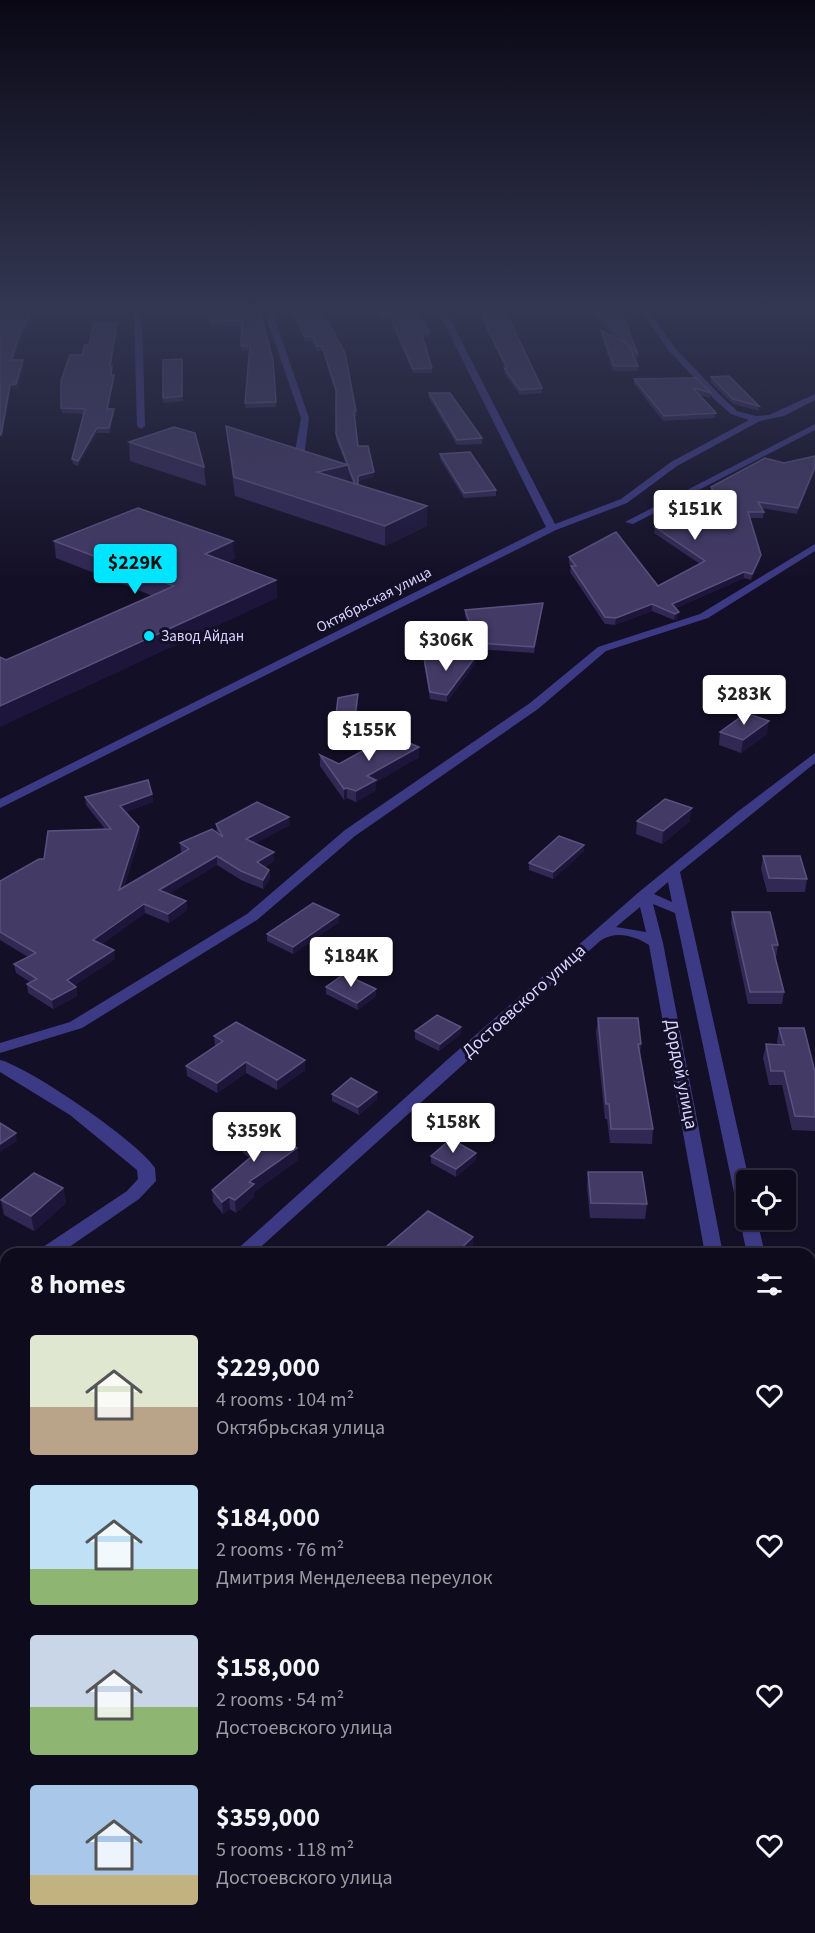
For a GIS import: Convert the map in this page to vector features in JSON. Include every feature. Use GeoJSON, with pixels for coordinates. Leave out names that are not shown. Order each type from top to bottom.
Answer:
{"type":"FeatureCollection","features":[{"type":"Feature","properties":{"kind":"street"},"geometry":{"type":"LineString","coordinates":[[140,401],[141,426]]}},
{"type":"Feature","properties":{"kind":"street"},"geometry":{"type":"LineString","coordinates":[[299,401],[305,418],[299,457]]}},
{"type":"Feature","properties":{"kind":"street"},"geometry":{"type":"LineString","coordinates":[[488,401],[552,528]]}},
{"type":"Feature","properties":{"kind":"street"},"geometry":{"type":"LineString","coordinates":[[718,401],[732,411],[758,419]]}},
{"type":"Feature","properties":{"kind":"street","name":"Октябрьская улица"},"geometry":{"type":"LineString","coordinates":[[0,804],[552,528],[624,501],[674,464],[758,419],[773,417],[806,401]]}},
{"type":"Feature","properties":{"kind":"street"},"geometry":{"type":"LineString","coordinates":[[630,522],[815,426]]}},
{"type":"Feature","properties":{"kind":"street"},"geometry":{"type":"LineString","coordinates":[[0,1048],[76,1025],[252,917],[350,833],[534,706],[602,649],[704,615],[815,547]]}},
{"type":"Feature","properties":{"kind":"street","name":"Достоевского улица"},"geometry":{"type":"LineString","coordinates":[[248,1248],[644,895],[742,813],[815,757]]}},
{"type":"Feature","properties":{"kind":"street","name":"Дордой улица"},"geometry":{"type":"LineString","coordinates":[[673,871],[738,1170]]}},
{"type":"Feature","properties":{"kind":"street"},"geometry":{"type":"LineString","coordinates":[[644,895],[683,911]]}},
{"type":"Feature","properties":{"kind":"street","name":"Дордой улица"},"geometry":{"type":"LineString","coordinates":[[644,895],[656,944],[713,1248]]}},
{"type":"Feature","properties":{"kind":"street"},"geometry":{"type":"LineString","coordinates":[[598,935],[623,930],[636,932],[656,944]]}},
{"type":"Feature","properties":{"kind":"street"},"geometry":{"type":"LineString","coordinates":[[0,1065],[67,1103],[126,1149],[146,1168],[147,1181],[133,1195],[55,1248]]}},
{"type":"Feature","properties":{"kind":"street"},"geometry":{"type":"LineString","coordinates":[[750,1230],[755,1248]]}},
{"type":"Feature","properties":{"kind":"building"},"geometry":{"type":"Polygon","coordinates":[[[0,401],[7,401],[1,435],[0,401]]]}},
{"type":"Feature","properties":{"kind":"building"},"geometry":{"type":"Polygon","coordinates":[[[61,401],[109,401],[107,409],[114,409],[109,428],[97,428],[78,461],[72,459],[85,409],[61,408],[61,401]]]}},
{"type":"Feature","properties":{"kind":"building"},"geometry":{"type":"Polygon","coordinates":[[[245,401],[276,402],[245,403],[245,401]]]}},
{"type":"Feature","properties":{"kind":"building"},"geometry":{"type":"Polygon","coordinates":[[[336,401],[354,401],[358,446],[368,446],[374,472],[358,476],[358,485],[355,484],[336,434],[336,401]]]}},
{"type":"Feature","properties":{"kind":"building"},"geometry":{"type":"Polygon","coordinates":[[[434,401],[456,401],[482,438],[457,440],[434,401]]]}},
{"type":"Feature","properties":{"kind":"building"},"geometry":{"type":"Polygon","coordinates":[[[652,401],[705,401],[716,413],[664,416],[652,401]]]}},
{"type":"Feature","properties":{"kind":"building"},"geometry":{"type":"Polygon","coordinates":[[[741,401],[754,401],[759,406],[741,401]]]}},
{"type":"Feature","properties":{"kind":"building"},"geometry":{"type":"Polygon","coordinates":[[[226,426],[348,465],[317,472],[427,506],[385,526],[234,477],[226,426]]]}},
{"type":"Feature","properties":{"kind":"building"},"geometry":{"type":"Polygon","coordinates":[[[174,427],[195,433],[204,467],[129,442],[174,427]]]}},
{"type":"Feature","properties":{"kind":"building"},"geometry":{"type":"Polygon","coordinates":[[[470,452],[496,490],[464,493],[440,454],[470,452]]]}},
{"type":"Feature","properties":{"kind":"building"},"geometry":{"type":"Polygon","coordinates":[[[815,456],[815,467],[798,508],[758,502],[764,512],[748,512],[761,555],[752,574],[744,572],[672,604],[679,612],[675,614],[652,604],[616,618],[605,617],[571,566],[576,566],[569,557],[616,532],[658,586],[705,561],[655,527],[686,525],[671,501],[718,498],[711,487],[765,458],[784,463],[815,456]]]}},
{"type":"Feature","properties":{"kind":"building"},"geometry":{"type":"Polygon","coordinates":[[[138,508],[233,541],[205,554],[276,580],[0,706],[0,657],[6,660],[174,586],[54,541],[138,508]]]}},
{"type":"Feature","properties":{"kind":"building"},"geometry":{"type":"Polygon","coordinates":[[[543,603],[534,647],[477,643],[465,610],[543,603]]]}},
{"type":"Feature","properties":{"kind":"building"},"geometry":{"type":"Polygon","coordinates":[[[476,656],[447,695],[430,692],[424,658],[476,656]]]}},
{"type":"Feature","properties":{"kind":"building"},"geometry":{"type":"Polygon","coordinates":[[[358,694],[355,715],[336,715],[338,698],[358,694]]]}},
{"type":"Feature","properties":{"kind":"building"},"geometry":{"type":"Polygon","coordinates":[[[746,713],[769,721],[743,740],[720,732],[746,713]]]}},
{"type":"Feature","properties":{"kind":"building"},"geometry":{"type":"Polygon","coordinates":[[[391,735],[419,747],[367,776],[376,780],[356,791],[344,789],[320,755],[339,764],[391,735]]]}},
{"type":"Feature","properties":{"kind":"building"},"geometry":{"type":"Polygon","coordinates":[[[148,780],[152,794],[120,806],[139,827],[119,890],[189,849],[180,843],[212,829],[223,837],[216,824],[257,802],[289,817],[246,839],[274,852],[257,862],[269,870],[263,880],[241,871],[217,856],[159,890],[186,901],[168,914],[144,904],[93,940],[114,950],[67,980],[76,987],[52,1000],[27,984],[37,979],[14,964],[36,953],[0,932],[0,881],[39,859],[44,859],[48,831],[111,829],[85,797],[148,780]]]}},
{"type":"Feature","properties":{"kind":"building"},"geometry":{"type":"Polygon","coordinates":[[[665,799],[692,808],[663,831],[637,821],[665,799]]]}},
{"type":"Feature","properties":{"kind":"building"},"geometry":{"type":"Polygon","coordinates":[[[559,836],[584,845],[553,872],[529,863],[559,836]]]}},
{"type":"Feature","properties":{"kind":"building"},"geometry":{"type":"Polygon","coordinates":[[[763,856],[800,856],[807,879],[769,878],[763,856]]]}},
{"type":"Feature","properties":{"kind":"building"},"geometry":{"type":"Polygon","coordinates":[[[313,903],[339,915],[293,947],[267,934],[313,903]]]}},
{"type":"Feature","properties":{"kind":"building"},"geometry":{"type":"Polygon","coordinates":[[[732,912],[770,912],[778,945],[772,945],[784,992],[750,992],[732,912]]]}},
{"type":"Feature","properties":{"kind":"building"},"geometry":{"type":"Polygon","coordinates":[[[344,974],[376,989],[357,1003],[326,987],[344,974]]]}},
{"type":"Feature","properties":{"kind":"building"},"geometry":{"type":"Polygon","coordinates":[[[437,1015],[461,1027],[440,1044],[415,1031],[437,1015]]]}},
{"type":"Feature","properties":{"kind":"building"},"geometry":{"type":"Polygon","coordinates":[[[598,1018],[638,1018],[641,1044],[638,1044],[653,1129],[611,1129],[609,1104],[606,1104],[598,1018]]]}},
{"type":"Feature","properties":{"kind":"building"},"geometry":{"type":"Polygon","coordinates":[[[236,1022],[305,1060],[277,1080],[246,1062],[217,1083],[186,1066],[223,1041],[214,1036],[236,1022]]]}},
{"type":"Feature","properties":{"kind":"building"},"geometry":{"type":"Polygon","coordinates":[[[779,1028],[804,1028],[815,1072],[815,1117],[795,1116],[784,1071],[771,1071],[766,1044],[784,1045],[779,1028]]]}},
{"type":"Feature","properties":{"kind":"building"},"geometry":{"type":"Polygon","coordinates":[[[351,1078],[377,1092],[358,1107],[332,1094],[351,1078]]]}},
{"type":"Feature","properties":{"kind":"building"},"geometry":{"type":"Polygon","coordinates":[[[0,1123],[16,1133],[0,1144],[0,1123]]]}},
{"type":"Feature","properties":{"kind":"building"},"geometry":{"type":"Polygon","coordinates":[[[263,1126],[297,1148],[249,1182],[254,1184],[235,1200],[229,1197],[222,1202],[212,1190],[258,1151],[242,1141],[263,1126]]]}},
{"type":"Feature","properties":{"kind":"building"},"geometry":{"type":"Polygon","coordinates":[[[451,1139],[476,1153],[456,1169],[431,1156],[451,1139]]]}},
{"type":"Feature","properties":{"kind":"building"},"geometry":{"type":"Polygon","coordinates":[[[588,1172],[642,1172],[647,1204],[591,1203],[588,1172]]]}},
{"type":"Feature","properties":{"kind":"building"},"geometry":{"type":"Polygon","coordinates":[[[34,1173],[63,1188],[31,1216],[1,1200],[34,1173]]]}},
{"type":"Feature","properties":{"kind":"building"},"geometry":{"type":"Polygon","coordinates":[[[428,1211],[473,1237],[461,1248],[386,1247],[428,1211]]]}},
{"type":"Feature","properties":{"kind":"place","name":"Завод Айдан"},"geometry":{"type":"Point","coordinates":[149,636]}}]}
